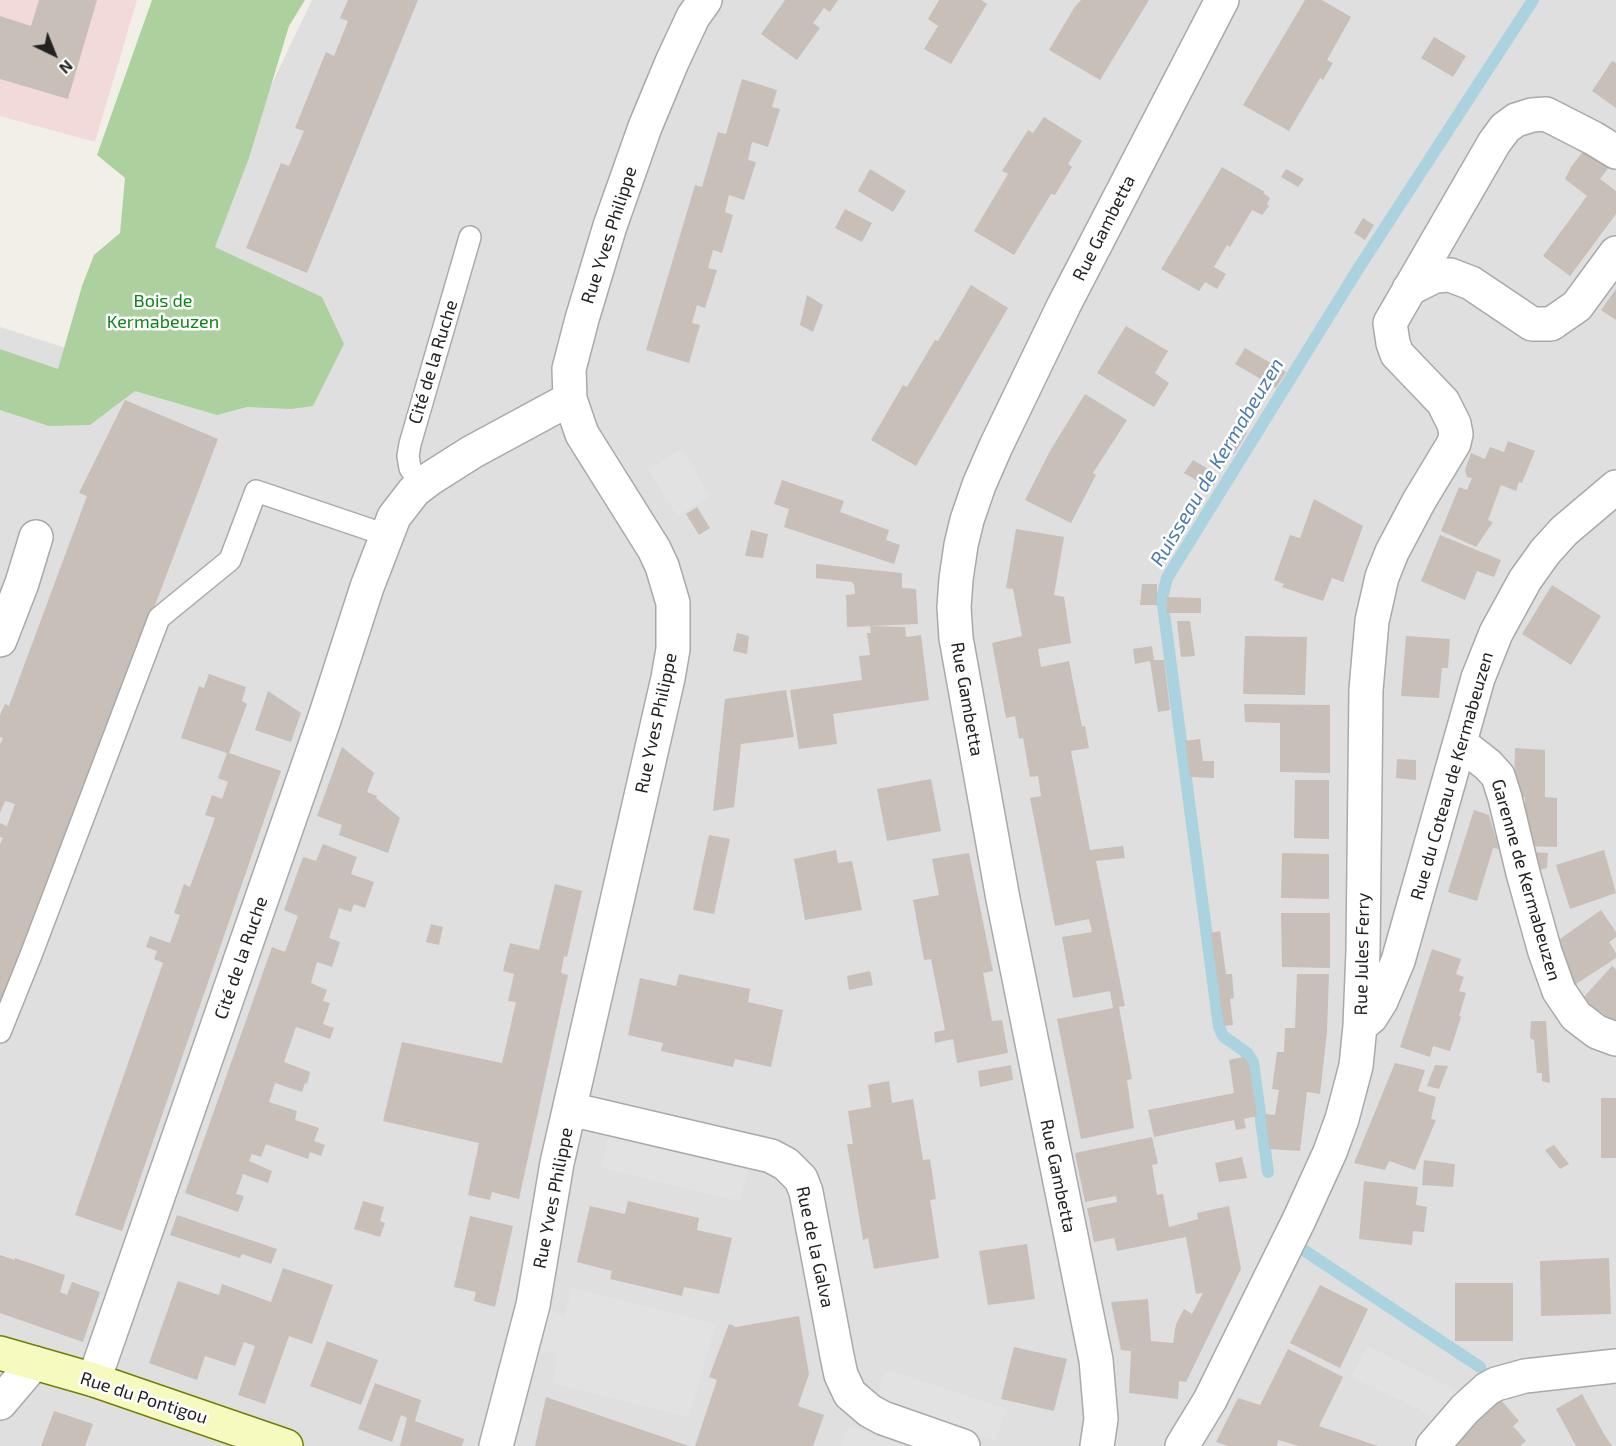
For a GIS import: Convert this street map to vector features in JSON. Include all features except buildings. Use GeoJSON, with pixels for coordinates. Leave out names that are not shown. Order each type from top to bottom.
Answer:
{"type":"FeatureCollection","features":[{"type":"Feature","properties":{"kind":"main road","name":"Rue du Pontigou"},"geometry":{"type":"LineString","coordinates":[[0,1353],[94,1380],[286,1446]]}},
{"type":"Feature","properties":{"kind":"street","name":"Rue Yves Philippe"},"geometry":{"type":"LineString","coordinates":[[496,1446],[533,1305],[557,1163],[673,649],[674,622],[669,586],[662,566],[654,549],[582,434],[570,399],[569,369],[574,345],[610,226],[645,127],[693,17],[705,0]]}},
{"type":"Feature","properties":{"kind":"street","name":"Rue Gambetta"},"geometry":{"type":"LineString","coordinates":[[1097,1446],[1101,1419],[1096,1360],[1008,921],[956,638],[954,607],[956,579],[967,520],[996,446],[1064,305],[1222,0]]}},
{"type":"Feature","properties":{"kind":"street"},"geometry":{"type":"LineString","coordinates":[[1409,289],[1494,143],[1505,128],[1516,120],[1546,114],[1616,152]]}},
{"type":"Feature","properties":{"kind":"street"},"geometry":{"type":"LineString","coordinates":[[1409,289],[1435,276],[1450,275],[1471,283],[1532,324],[1551,324],[1576,306],[1616,253]]}},
{"type":"Feature","properties":{"kind":"street","name":"Rue Jules Ferry"},"geometry":{"type":"LineString","coordinates":[[1182,1446],[1210,1400],[1299,1220],[1330,1152],[1342,1119],[1356,1066],[1363,951],[1366,690],[1372,621],[1382,577],[1392,552],[1454,443],[1454,424],[1443,402],[1397,354],[1393,343],[1390,323],[1409,289]]}},
{"type":"Feature","properties":{"kind":"street","name":"Cité de la Ruche"},"geometry":{"type":"LineString","coordinates":[[94,1380],[394,517],[421,485],[472,452],[570,399]]}},
{"type":"Feature","properties":{"kind":"street","name":"Rue du Coteau de Kermabeuzen"},"geometry":{"type":"LineString","coordinates":[[1360,1026],[1371,1017],[1376,1009],[1394,970],[1481,669],[1496,633],[1525,580],[1545,552],[1564,531],[1616,487]]}},
{"type":"Feature","properties":{"kind":"street"},"geometry":{"type":"LineString","coordinates":[[0,640],[22,583],[36,537]]}},
{"type":"Feature","properties":{"kind":"street","name":"Garenne de Kermabeuzen"},"geometry":{"type":"LineString","coordinates":[[1460,743],[1498,776],[1526,885],[1559,991],[1576,1017],[1597,1032],[1616,1039]]}},
{"type":"Feature","properties":{"kind":"street","name":"Rue de la Galva"},"geometry":{"type":"LineString","coordinates":[[570,1108],[771,1156],[786,1164],[801,1179],[806,1192],[841,1375],[850,1394],[870,1411],[883,1418],[963,1446]]}},
{"type":"Feature","properties":{"kind":"street"},"geometry":{"type":"LineString","coordinates":[[0,1403],[34,1363]]}},
{"type":"Feature","properties":{"kind":"street"},"geometry":{"type":"LineString","coordinates":[[1433,1446],[1465,1409],[1496,1384],[1525,1376],[1616,1366]]}},
{"type":"Feature","properties":{"kind":"lane","name":"Cité de la Ruche"},"geometry":{"type":"LineString","coordinates":[[421,485],[410,468],[410,444],[470,237]]}},
{"type":"Feature","properties":{"kind":"lane"},"geometry":{"type":"LineString","coordinates":[[0,1032],[159,618],[230,560],[256,491],[386,535]]}},
{"type":"Feature","properties":{"kind":"shaded area"},"geometry":{"type":"Polygon","coordinates":[[[0,0],[137,0],[95,142],[0,116],[0,0]]]}},
{"type":"Feature","properties":{"kind":"shaded area"},"geometry":{"type":"Polygon","coordinates":[[[312,0],[1616,0],[1616,1446],[0,1446],[0,327],[135,370],[312,0]]]}},
{"type":"Feature","properties":{"kind":"shaded area"},"geometry":{"type":"Polygon","coordinates":[[[682,449],[710,496],[677,516],[648,469],[682,449]]]}},
{"type":"Feature","properties":{"kind":"shaded area"},"geometry":{"type":"Polygon","coordinates":[[[609,1137],[748,1170],[740,1201],[601,1168],[609,1137]]]}},
{"type":"Feature","properties":{"kind":"shaded area"},"geometry":{"type":"Polygon","coordinates":[[[572,1288],[716,1324],[689,1417],[554,1384],[557,1354],[549,1351],[534,1355],[546,1304],[555,1313],[565,1316],[572,1288]]]}},
{"type":"Feature","properties":{"kind":"shaded area"},"geometry":{"type":"Polygon","coordinates":[[[1368,1346],[1461,1393],[1438,1418],[1351,1377],[1368,1346]]]}},
{"type":"Feature","properties":{"kind":"shaded area"},"geometry":{"type":"Polygon","coordinates":[[[886,1369],[1007,1409],[995,1441],[875,1401],[886,1369]]]}},
{"type":"Feature","properties":{"kind":"shaded area"},"geometry":{"type":"Polygon","coordinates":[[[848,1426],[904,1446],[841,1446],[848,1426]]]}},
{"type":"Feature","properties":{"kind":"green space","name":"Bois de Kermabeuzen"},"geometry":{"type":"Polygon","coordinates":[[[152,0],[305,0],[289,26],[249,158],[215,247],[322,297],[344,344],[313,406],[291,409],[247,407],[217,415],[135,391],[90,425],[49,426],[0,410],[0,349],[58,369],[82,286],[94,255],[120,233],[125,178],[97,155],[152,0]]]}},
{"type":"Feature","properties":{"kind":"waterway","name":"Ruisseau de Kermabeuzen"},"geometry":{"type":"LineString","coordinates":[[1268,1172],[1253,1062],[1247,1053],[1223,1036],[1219,1027],[1162,598],[1167,578],[1358,269],[1533,0]]}},
{"type":"Feature","properties":{"kind":"waterway","name":"Ruisseau de Kermabeuzen"},"geometry":{"type":"LineString","coordinates":[[1305,1251],[1480,1367]]}}]}
